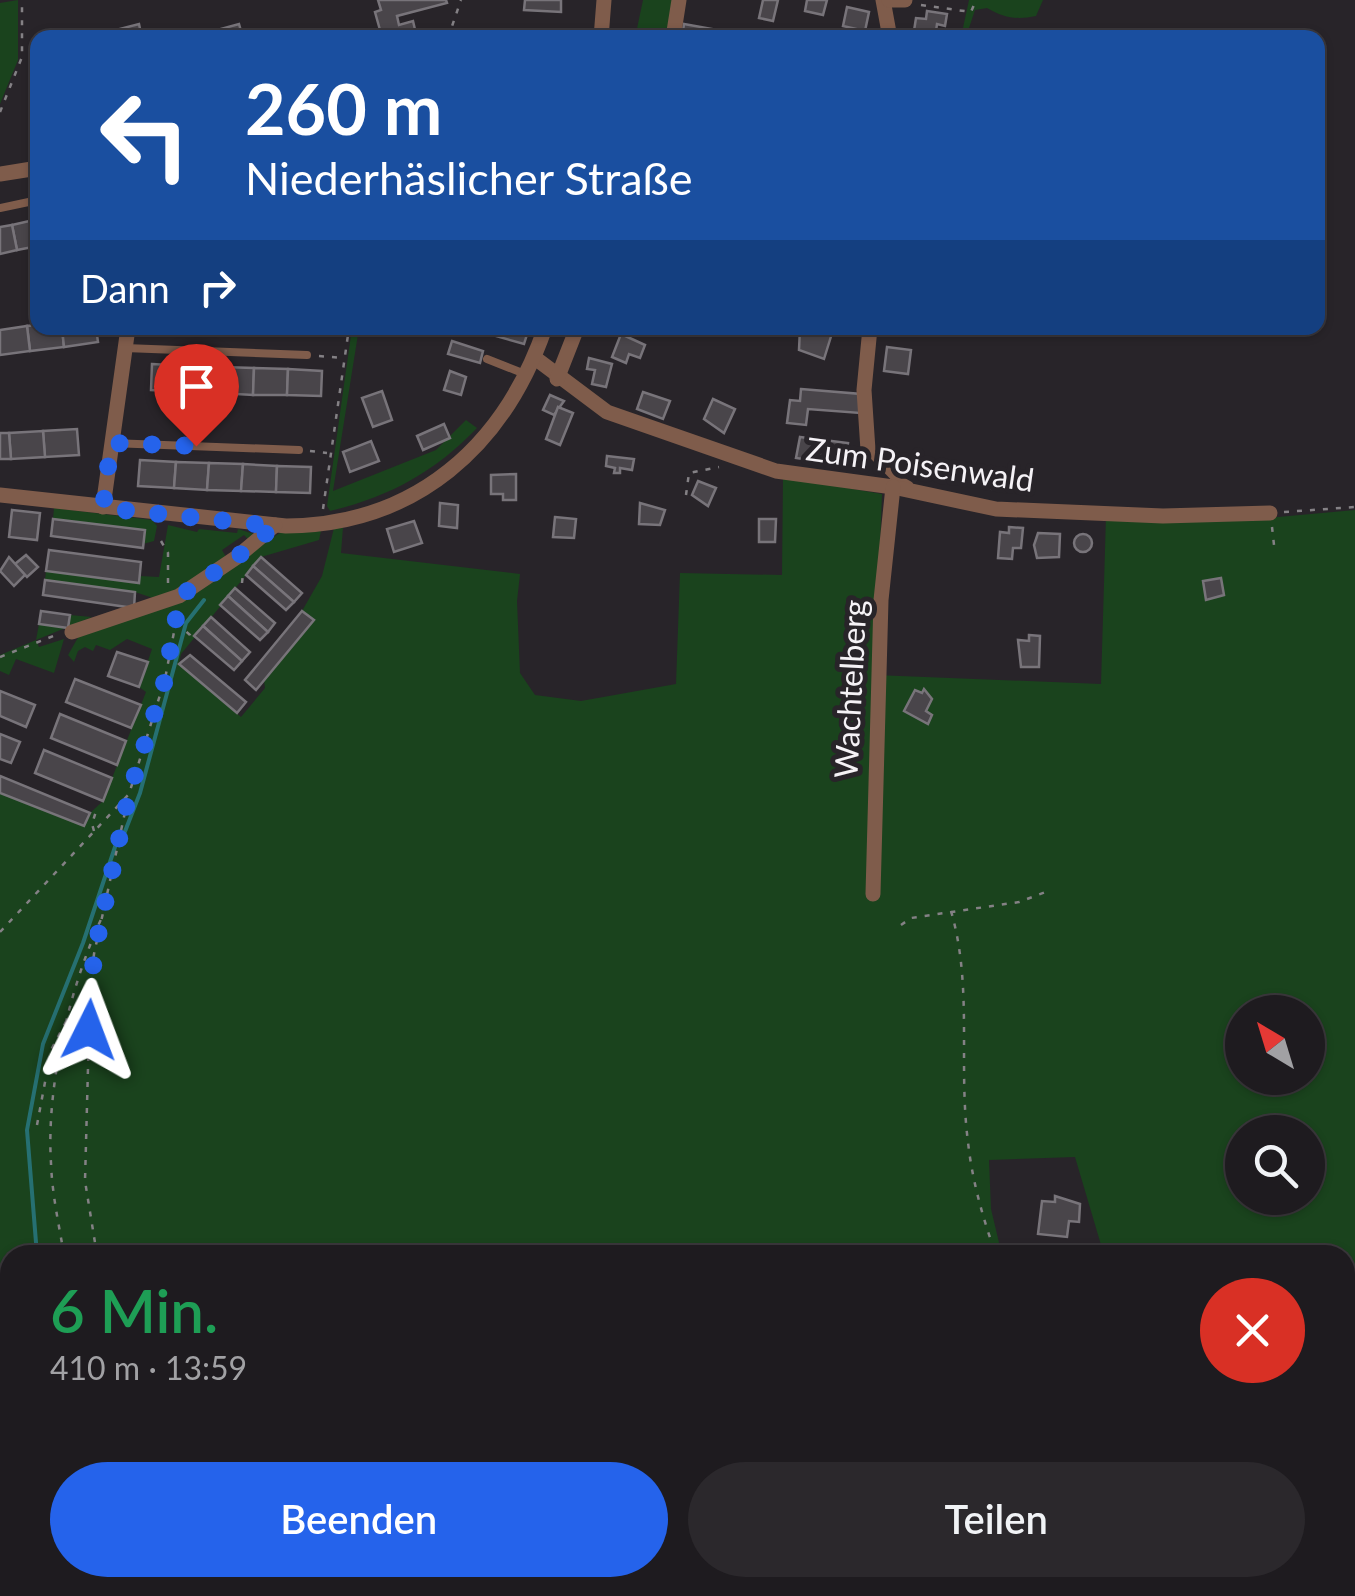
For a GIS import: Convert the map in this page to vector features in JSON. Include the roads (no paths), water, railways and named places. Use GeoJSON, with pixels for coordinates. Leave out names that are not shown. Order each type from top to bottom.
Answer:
{"type":"FeatureCollection","features":[{"type":"Feature","properties":{"kind":"street"},"geometry":{"type":"LineString","coordinates":[[602,30],[604,0]]}},
{"type":"Feature","properties":{"kind":"street"},"geometry":{"type":"LineString","coordinates":[[674,30],[678,0]]}},
{"type":"Feature","properties":{"kind":"street"},"geometry":{"type":"LineString","coordinates":[[889,30],[886,0],[905,0]]}},
{"type":"Feature","properties":{"kind":"street"},"geometry":{"type":"LineString","coordinates":[[0,174],[30,169]]}},
{"type":"Feature","properties":{"kind":"street"},"geometry":{"type":"LineString","coordinates":[[103,508],[127,335]]}},
{"type":"Feature","properties":{"kind":"street"},"geometry":{"type":"LineString","coordinates":[[0,495],[275,526],[352,518],[415,494],[460,463],[495,426],[526,375],[542,335]]}},
{"type":"Feature","properties":{"kind":"street"},"geometry":{"type":"LineString","coordinates":[[557,378],[574,335]]}},
{"type":"Feature","properties":{"kind":"street"},"geometry":{"type":"LineString","coordinates":[[868,450],[864,390],[869,335]]}},
{"type":"Feature","properties":{"kind":"street","name":"Zum Poisenwald"},"geometry":{"type":"LineString","coordinates":[[534,358],[607,412],[738,460],[798,475],[894,486],[996,509],[1163,516],[1270,514]]}},
{"type":"Feature","properties":{"kind":"street","name":"Wachtelberg"},"geometry":{"type":"LineString","coordinates":[[874,894],[873,804],[881,600],[894,486]]}},
{"type":"Feature","properties":{"kind":"street"},"geometry":{"type":"LineString","coordinates":[[72,632],[174,598],[237,557],[275,526]]}},
{"type":"Feature","properties":{"kind":"lane"},"geometry":{"type":"LineString","coordinates":[[0,208],[30,202]]}},
{"type":"Feature","properties":{"kind":"lane"},"geometry":{"type":"LineString","coordinates":[[125,348],[307,355]]}},
{"type":"Feature","properties":{"kind":"lane"},"geometry":{"type":"LineString","coordinates":[[487,360],[526,375]]}},
{"type":"Feature","properties":{"kind":"lane"},"geometry":{"type":"LineString","coordinates":[[111,443],[299,450]]}},
{"type":"Feature","properties":{"kind":"lane"},"geometry":{"type":"LineString","coordinates":[[868,450],[893,476],[926,494]]}},
{"type":"Feature","properties":{"kind":"waterway"},"geometry":{"type":"LineString","coordinates":[[124,834],[140,793],[186,623],[204,600]]}},
{"type":"Feature","properties":{"kind":"waterway"},"geometry":{"type":"LineString","coordinates":[[36,1245],[27,1130],[43,1044],[83,943],[118,838]]}}]}
